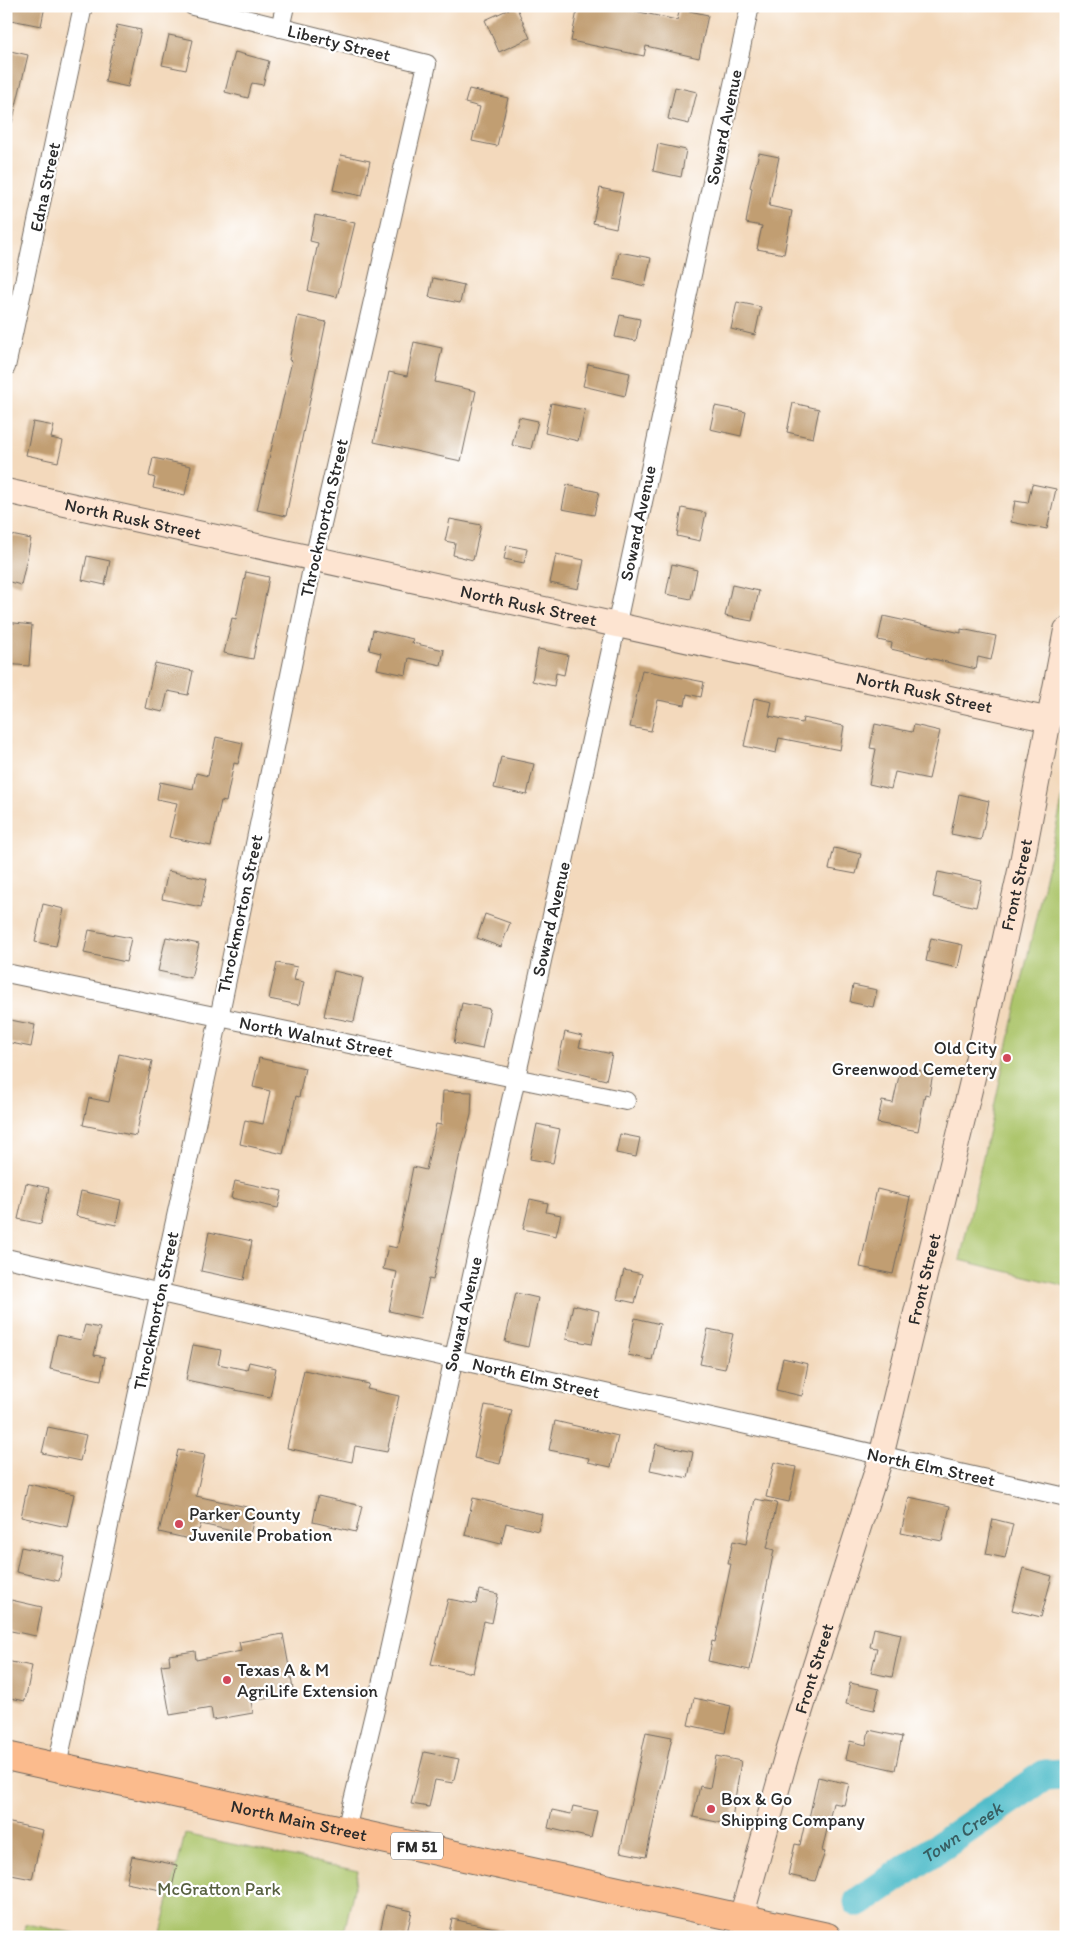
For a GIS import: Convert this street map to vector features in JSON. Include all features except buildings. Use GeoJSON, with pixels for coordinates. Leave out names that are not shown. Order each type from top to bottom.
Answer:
{"type":"FeatureCollection","features":[{"type":"Feature","properties":{"kind":"main road","name":"North Main Street"},"geometry":{"type":"LineString","coordinates":[[6,1756],[827,1937]]}},
{"type":"Feature","properties":{"kind":"street","name":"Edna Street"},"geometry":{"type":"LineString","coordinates":[[6,367],[83,6]]}},
{"type":"Feature","properties":{"kind":"street","name":"Liberty Street"},"geometry":{"type":"LineString","coordinates":[[193,6],[427,64]]}},
{"type":"Feature","properties":{"kind":"street"},"geometry":{"type":"LineString","coordinates":[[280,28],[285,6]]}},
{"type":"Feature","properties":{"kind":"street","name":"Soward Avenue"},"geometry":{"type":"LineString","coordinates":[[346,1830],[388,1656],[616,627],[750,6]]}},
{"type":"Feature","properties":{"kind":"street","name":"Throckmorton Street"},"geometry":{"type":"LineString","coordinates":[[57,1766],[219,1018],[314,559],[427,64]]}},
{"type":"Feature","properties":{"kind":"street","name":"North Rusk Street"},"geometry":{"type":"LineString","coordinates":[[6,491],[616,627],[1050,720]]}},
{"type":"Feature","properties":{"kind":"street","name":"Front Street"},"geometry":{"type":"LineString","coordinates":[[740,1918],[787,1754],[881,1456],[986,1026],[1050,720],[1066,630]]}},
{"type":"Feature","properties":{"kind":"street","name":"North Walnut Street"},"geometry":{"type":"LineString","coordinates":[[6,973],[626,1101]]}},
{"type":"Feature","properties":{"kind":"street","name":"North Elm Street"},"geometry":{"type":"LineString","coordinates":[[6,1258],[1066,1497]]}},
{"type":"Feature","properties":{"kind":"green space"},"geometry":{"type":"Polygon","coordinates":[[[1066,783],[1066,1286],[960,1260],[1066,783]]]}},
{"type":"Feature","properties":{"kind":"green space","name":"McGratton Park"},"geometry":{"type":"Polygon","coordinates":[[[185,1834],[358,1871],[343,1937],[160,1937],[185,1834]]]}},
{"type":"Feature","properties":{"kind":"green space"},"geometry":{"type":"Polygon","coordinates":[[[26,1924],[94,1937],[23,1937],[26,1924]]]}},
{"type":"Feature","properties":{"kind":"waterway","name":"Town Creek"},"geometry":{"type":"LineString","coordinates":[[859,1902],[1045,1775],[1066,1774]]}},
{"type":"Feature","properties":{"kind":"place","name":"Old City Greenwood Cemetery"},"geometry":{"type":"Point","coordinates":[1007,1058]}},
{"type":"Feature","properties":{"kind":"place","name":"Parker County Juvenile Probation"},"geometry":{"type":"Point","coordinates":[179,1524]}},
{"type":"Feature","properties":{"kind":"place","name":"Texas A & M AgriLife Extension"},"geometry":{"type":"Point","coordinates":[227,1680]}},
{"type":"Feature","properties":{"kind":"place","name":"Box & Go Shipping Company"},"geometry":{"type":"Point","coordinates":[711,1809]}}]}
